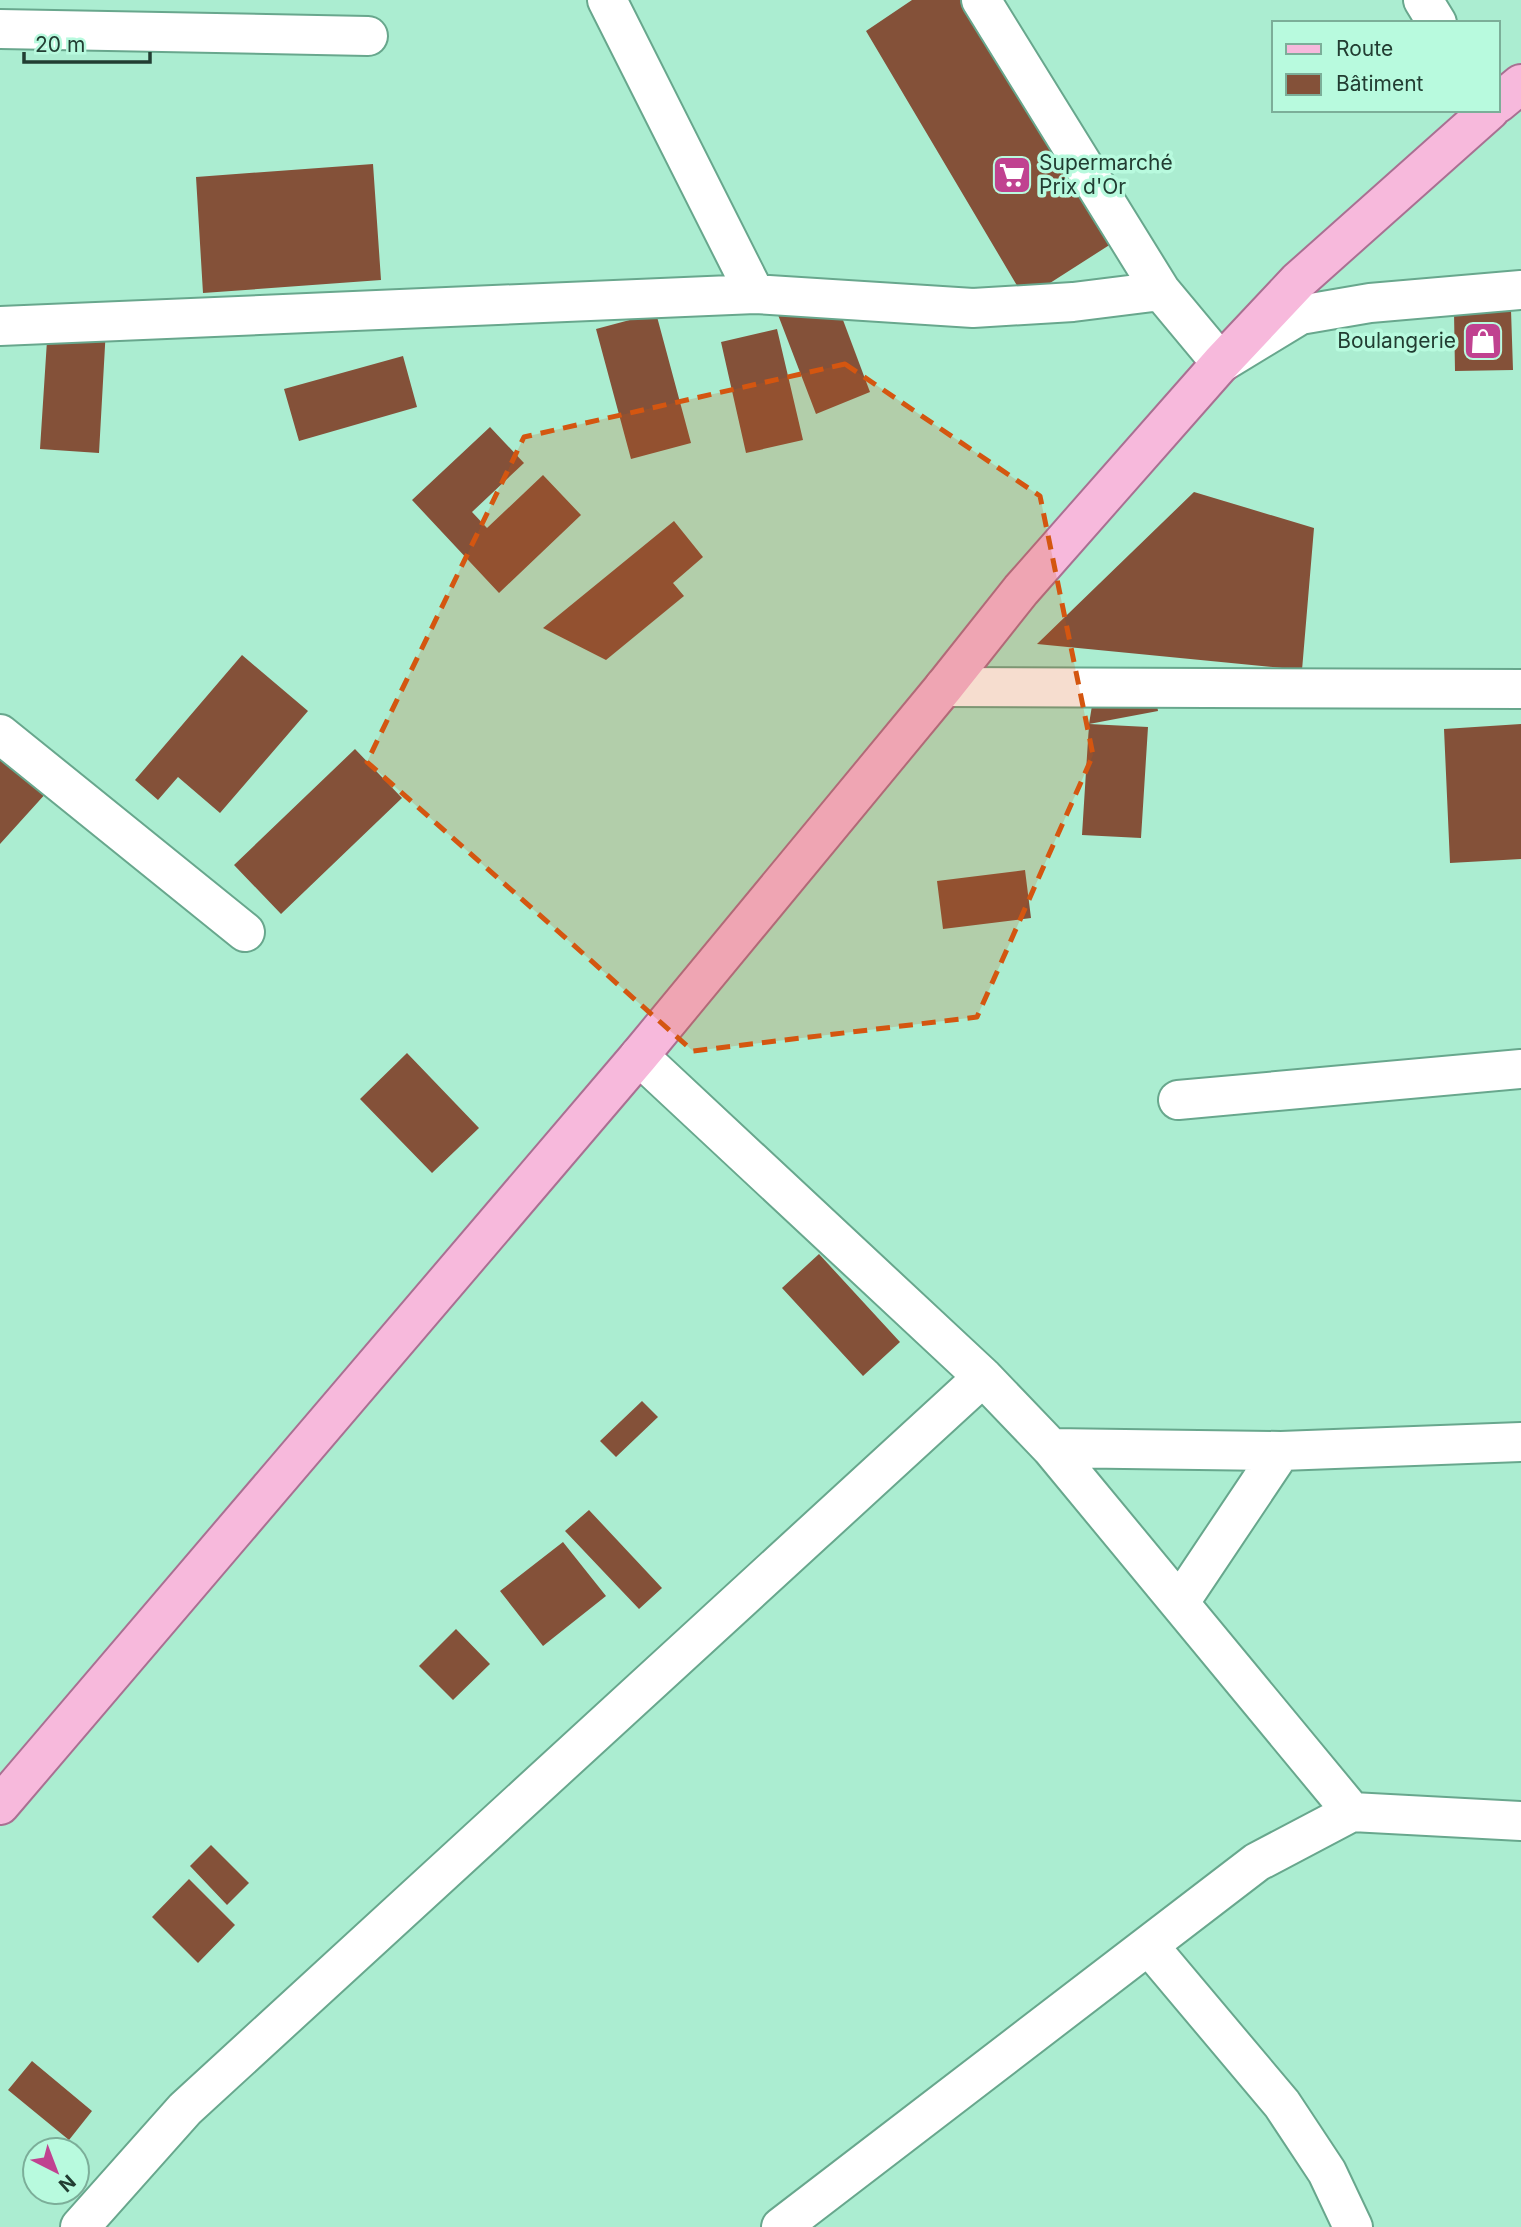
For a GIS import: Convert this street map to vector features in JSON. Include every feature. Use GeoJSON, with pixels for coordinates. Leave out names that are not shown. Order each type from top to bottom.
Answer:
{"type":"FeatureCollection","features":[{"type":"Feature","properties":{"kind":"main road"},"geometry":{"type":"LineString","coordinates":[[1500,101],[1521,84]]}},
{"type":"Feature","properties":{"kind":"main road"},"geometry":{"type":"LineString","coordinates":[[0,1805],[639,1056],[1021,590],[1298,281],[1488,112]]}},
{"type":"Feature","properties":{"kind":"street"},"geometry":{"type":"LineString","coordinates":[[607,0],[755,294]]}},
{"type":"Feature","properties":{"kind":"street"},"geometry":{"type":"LineString","coordinates":[[981,0],[1161,291],[1222,363],[1300,315],[1370,303],[1521,290]]}},
{"type":"Feature","properties":{"kind":"street"},"geometry":{"type":"LineString","coordinates":[[1423,0],[1436,21]]}},
{"type":"Feature","properties":{"kind":"street"},"geometry":{"type":"LineString","coordinates":[[0,29],[368,36]]}},
{"type":"Feature","properties":{"kind":"street"},"geometry":{"type":"LineString","coordinates":[[0,326],[755,294],[973,308],[1073,302],[1161,291]]}},
{"type":"Feature","properties":{"kind":"street"},"geometry":{"type":"LineString","coordinates":[[944,687],[1521,689]]}},
{"type":"Feature","properties":{"kind":"street"},"geometry":{"type":"LineString","coordinates":[[0,734],[244,932]]}},
{"type":"Feature","properties":{"kind":"street"},"geometry":{"type":"LineString","coordinates":[[639,1056],[983,1377],[1051,1448],[1352,1812]]}},
{"type":"Feature","properties":{"kind":"street"},"geometry":{"type":"LineString","coordinates":[[1178,1100],[1521,1069]]}},
{"type":"Feature","properties":{"kind":"street"},"geometry":{"type":"LineString","coordinates":[[80,2227],[185,2109],[983,1377]]}},
{"type":"Feature","properties":{"kind":"street"},"geometry":{"type":"LineString","coordinates":[[1051,1448],[1281,1451],[1521,1442]]}},
{"type":"Feature","properties":{"kind":"street"},"geometry":{"type":"LineString","coordinates":[[1180,1602],[1281,1451]]}},
{"type":"Feature","properties":{"kind":"street"},"geometry":{"type":"LineString","coordinates":[[787,2225],[1257,1862],[1352,1812],[1521,1821]]}},
{"type":"Feature","properties":{"kind":"street"},"geometry":{"type":"LineString","coordinates":[[1149,1946],[1282,2104],[1327,2172],[1353,2227]]}},
{"type":"Feature","properties":{"kind":"highlighted area"},"geometry":{"type":"Polygon","coordinates":[[[845,364],[1040,496],[1093,755],[977,1017],[693,1051],[367,762],[524,437],[845,364]]]}},
{"type":"Feature","properties":{"kind":"building","name":"Supermarché Prix d'Or"},"geometry":{"type":"Polygon","coordinates":[[[912,0],[968,0],[1111,244],[1025,299],[866,31],[912,0]]]}},
{"type":"Feature","properties":{"kind":"building"},"geometry":{"type":"Polygon","coordinates":[[[373,164],[381,280],[203,293],[196,177],[373,164]]]}},
{"type":"Feature","properties":{"kind":"building"},"geometry":{"type":"Polygon","coordinates":[[[775,307],[840,312],[870,392],[816,414],[775,307]]]}},
{"type":"Feature","properties":{"kind":"building","name":"Boulangerie"},"geometry":{"type":"Polygon","coordinates":[[[1511,310],[1513,370],[1455,371],[1454,312],[1511,310]]]}},
{"type":"Feature","properties":{"kind":"building"},"geometry":{"type":"Polygon","coordinates":[[[656,313],[691,443],[631,459],[596,329],[656,313]]]}},
{"type":"Feature","properties":{"kind":"building"},"geometry":{"type":"Polygon","coordinates":[[[48,325],[106,328],[99,453],[40,449],[48,325]]]}},
{"type":"Feature","properties":{"kind":"building"},"geometry":{"type":"Polygon","coordinates":[[[777,329],[803,440],[746,453],[721,342],[777,329]]]}},
{"type":"Feature","properties":{"kind":"building"},"geometry":{"type":"Polygon","coordinates":[[[403,356],[417,407],[299,441],[284,389],[403,356]]]}},
{"type":"Feature","properties":{"kind":"building"},"geometry":{"type":"Polygon","coordinates":[[[490,427],[524,463],[472,512],[487,528],[543,475],[581,515],[499,593],[412,500],[490,427]]]}},
{"type":"Feature","properties":{"kind":"building"},"geometry":{"type":"Polygon","coordinates":[[[1194,492],[1314,528],[1302,670],[1037,644],[1194,492]]]}},
{"type":"Feature","properties":{"kind":"building"},"geometry":{"type":"Polygon","coordinates":[[[674,521],[703,557],[673,583],[684,596],[606,660],[543,628],[674,521]]]}},
{"type":"Feature","properties":{"kind":"building"},"geometry":{"type":"Polygon","coordinates":[[[242,655],[308,711],[220,813],[178,777],[158,800],[135,780],[242,655]]]}},
{"type":"Feature","properties":{"kind":"building"},"geometry":{"type":"Polygon","coordinates":[[[1098,669],[1151,670],[1158,711],[1089,724],[1098,669]]]}},
{"type":"Feature","properties":{"kind":"building"},"geometry":{"type":"Polygon","coordinates":[[[1089,724],[1148,727],[1141,838],[1082,835],[1089,724]]]}},
{"type":"Feature","properties":{"kind":"building"},"geometry":{"type":"Polygon","coordinates":[[[1521,724],[1521,859],[1450,863],[1444,729],[1521,724]]]}},
{"type":"Feature","properties":{"kind":"building"},"geometry":{"type":"Polygon","coordinates":[[[0,734],[57,781],[0,844],[0,734]]]}},
{"type":"Feature","properties":{"kind":"building"},"geometry":{"type":"Polygon","coordinates":[[[355,749],[402,798],[281,914],[234,865],[355,749]]]}},
{"type":"Feature","properties":{"kind":"building"},"geometry":{"type":"Polygon","coordinates":[[[1025,870],[1031,918],[943,929],[937,881],[1025,870]]]}},
{"type":"Feature","properties":{"kind":"building"},"geometry":{"type":"Polygon","coordinates":[[[407,1053],[479,1128],[432,1173],[360,1099],[407,1053]]]}},
{"type":"Feature","properties":{"kind":"building"},"geometry":{"type":"Polygon","coordinates":[[[819,1254],[900,1342],[863,1376],[782,1288],[819,1254]]]}},
{"type":"Feature","properties":{"kind":"building"},"geometry":{"type":"Polygon","coordinates":[[[642,1401],[658,1417],[616,1457],[600,1441],[642,1401]]]}},
{"type":"Feature","properties":{"kind":"building"},"geometry":{"type":"Polygon","coordinates":[[[589,1510],[662,1588],[639,1609],[565,1531],[589,1510]]]}},
{"type":"Feature","properties":{"kind":"building"},"geometry":{"type":"Polygon","coordinates":[[[563,1542],[606,1596],[543,1646],[500,1591],[563,1542]]]}},
{"type":"Feature","properties":{"kind":"building"},"geometry":{"type":"Polygon","coordinates":[[[456,1629],[490,1664],[453,1700],[419,1666],[456,1629]]]}},
{"type":"Feature","properties":{"kind":"building"},"geometry":{"type":"Polygon","coordinates":[[[211,1845],[249,1883],[227,1905],[190,1866],[211,1845]]]}},
{"type":"Feature","properties":{"kind":"building"},"geometry":{"type":"Polygon","coordinates":[[[189,1879],[235,1925],[198,1963],[152,1917],[189,1879]]]}},
{"type":"Feature","properties":{"kind":"building"},"geometry":{"type":"Polygon","coordinates":[[[32,2061],[92,2111],[72,2136],[64,2136],[8,2090],[32,2061]]]}},
{"type":"Feature","properties":{"kind":"place","name":"Supermarché Prix d'Or"},"geometry":{"type":"Point","coordinates":[1012,175]}},
{"type":"Feature","properties":{"kind":"place","name":"Boulangerie"},"geometry":{"type":"Point","coordinates":[1483,341]}}]}
